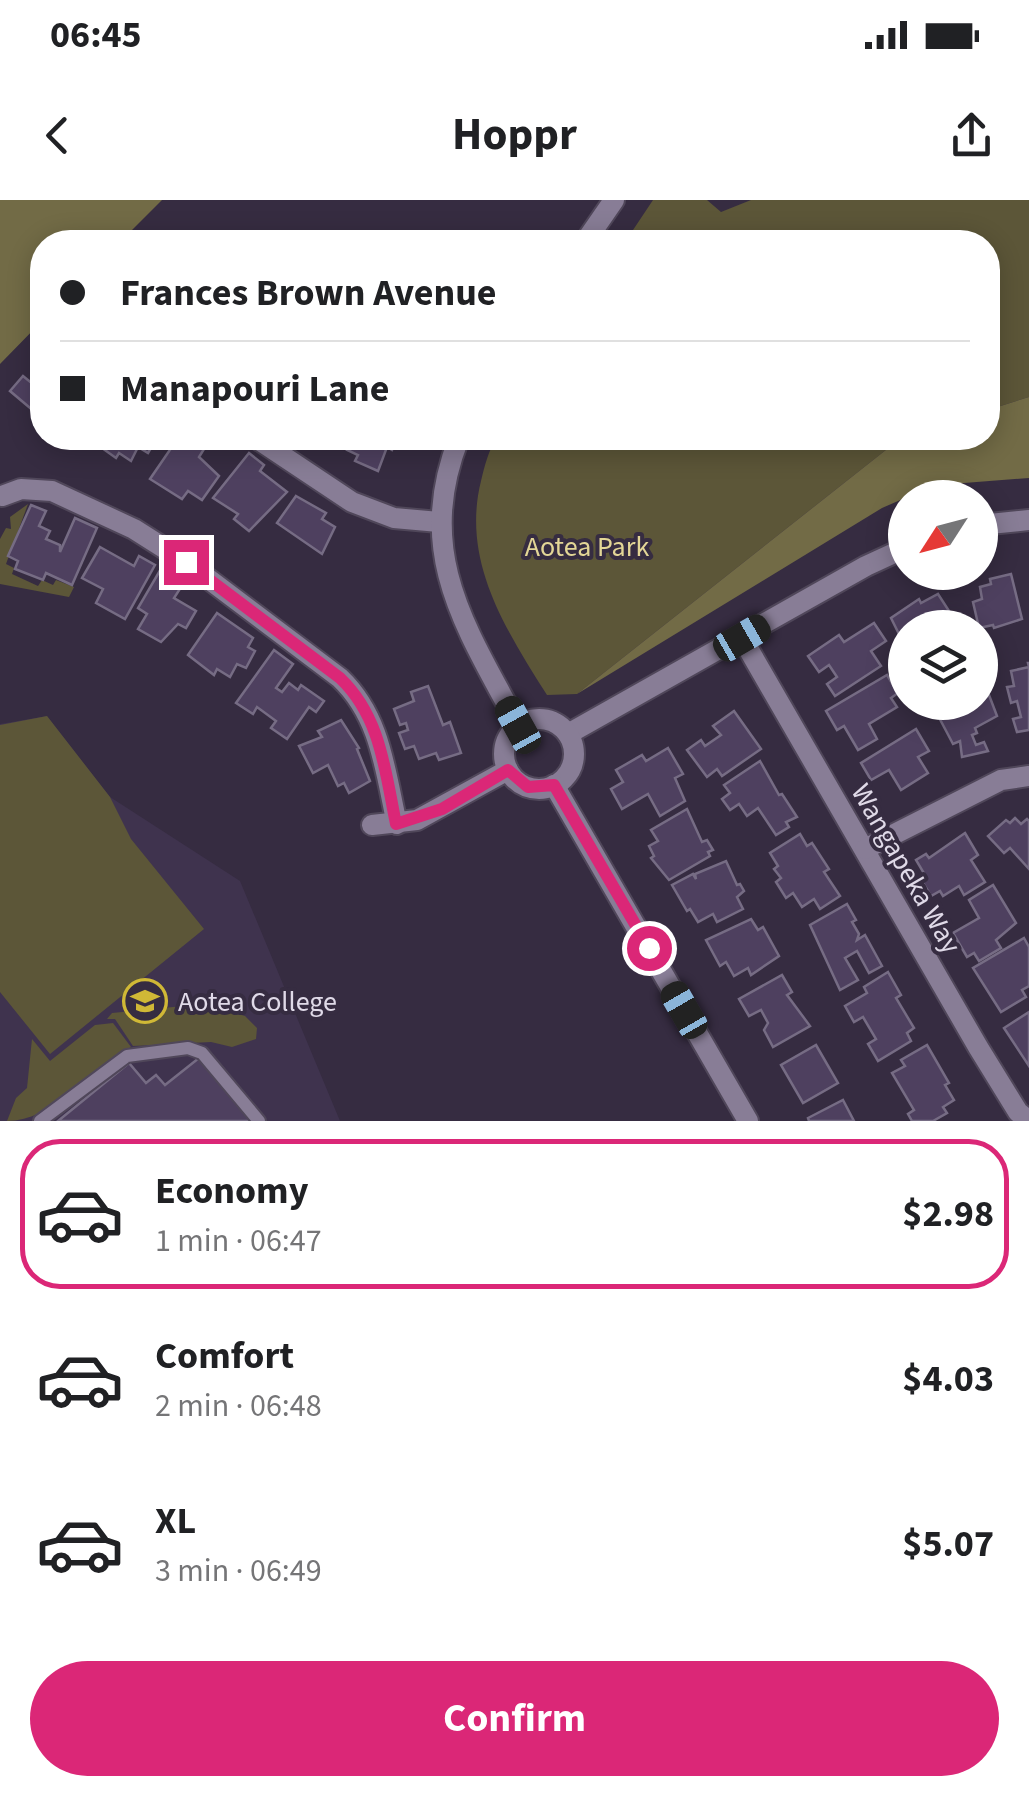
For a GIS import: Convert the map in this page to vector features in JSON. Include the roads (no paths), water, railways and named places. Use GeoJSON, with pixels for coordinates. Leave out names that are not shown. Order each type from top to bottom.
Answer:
{"type":"FeatureCollection","features":[{"type":"Feature","properties":{"kind":"street"},"geometry":{"type":"LineString","coordinates":[[593,230],[614,200]]}},
{"type":"Feature","properties":{"kind":"street"},"geometry":{"type":"LineString","coordinates":[[274,450],[352,502],[394,518],[439,522]]}},
{"type":"Feature","properties":{"kind":"street"},"geometry":{"type":"LineString","coordinates":[[454,450],[439,522],[453,596],[518,725]]}},
{"type":"Feature","properties":{"kind":"street"},"geometry":{"type":"LineString","coordinates":[[2,496],[21,488],[52,490],[134,529],[186,562],[340,678],[361,701],[374,725],[396,824]]}},
{"type":"Feature","properties":{"kind":"street"},"geometry":{"type":"LineString","coordinates":[[998,524],[1029,520]]}},
{"type":"Feature","properties":{"kind":"street"},"geometry":{"type":"LineString","coordinates":[[568,734],[888,556]]}},
{"type":"Feature","properties":{"kind":"street","name":"Wangapeka Way"},"geometry":{"type":"LineString","coordinates":[[742,638],[1018,1112],[1029,1121]]}},
{"type":"Feature","properties":{"kind":"street"},"geometry":{"type":"LineString","coordinates":[[539,718],[560,726],[568,734],[573,763],[554,785],[528,787],[508,770],[506,741],[518,725],[539,718]]}},
{"type":"Feature","properties":{"kind":"street"},"geometry":{"type":"LineString","coordinates":[[372,825],[396,824],[442,809],[508,770]]}},
{"type":"Feature","properties":{"kind":"street"},"geometry":{"type":"LineString","coordinates":[[865,849],[1000,780],[1029,776]]}},
{"type":"Feature","properties":{"kind":"street"},"geometry":{"type":"LineString","coordinates":[[554,785],[748,1121]]}},
{"type":"Feature","properties":{"kind":"lane"},"geometry":{"type":"LineString","coordinates":[[40,1121],[128,1056],[188,1048],[202,1052],[259,1121]]}},
{"type":"Feature","properties":{"kind":"place","name":"Aotea College"},"geometry":{"type":"Point","coordinates":[145,1001]}},
{"type":"Feature","properties":{"kind":"park label","name":"Aotea Park"},"geometry":{"type":"Point","coordinates":[587,546]}}]}
